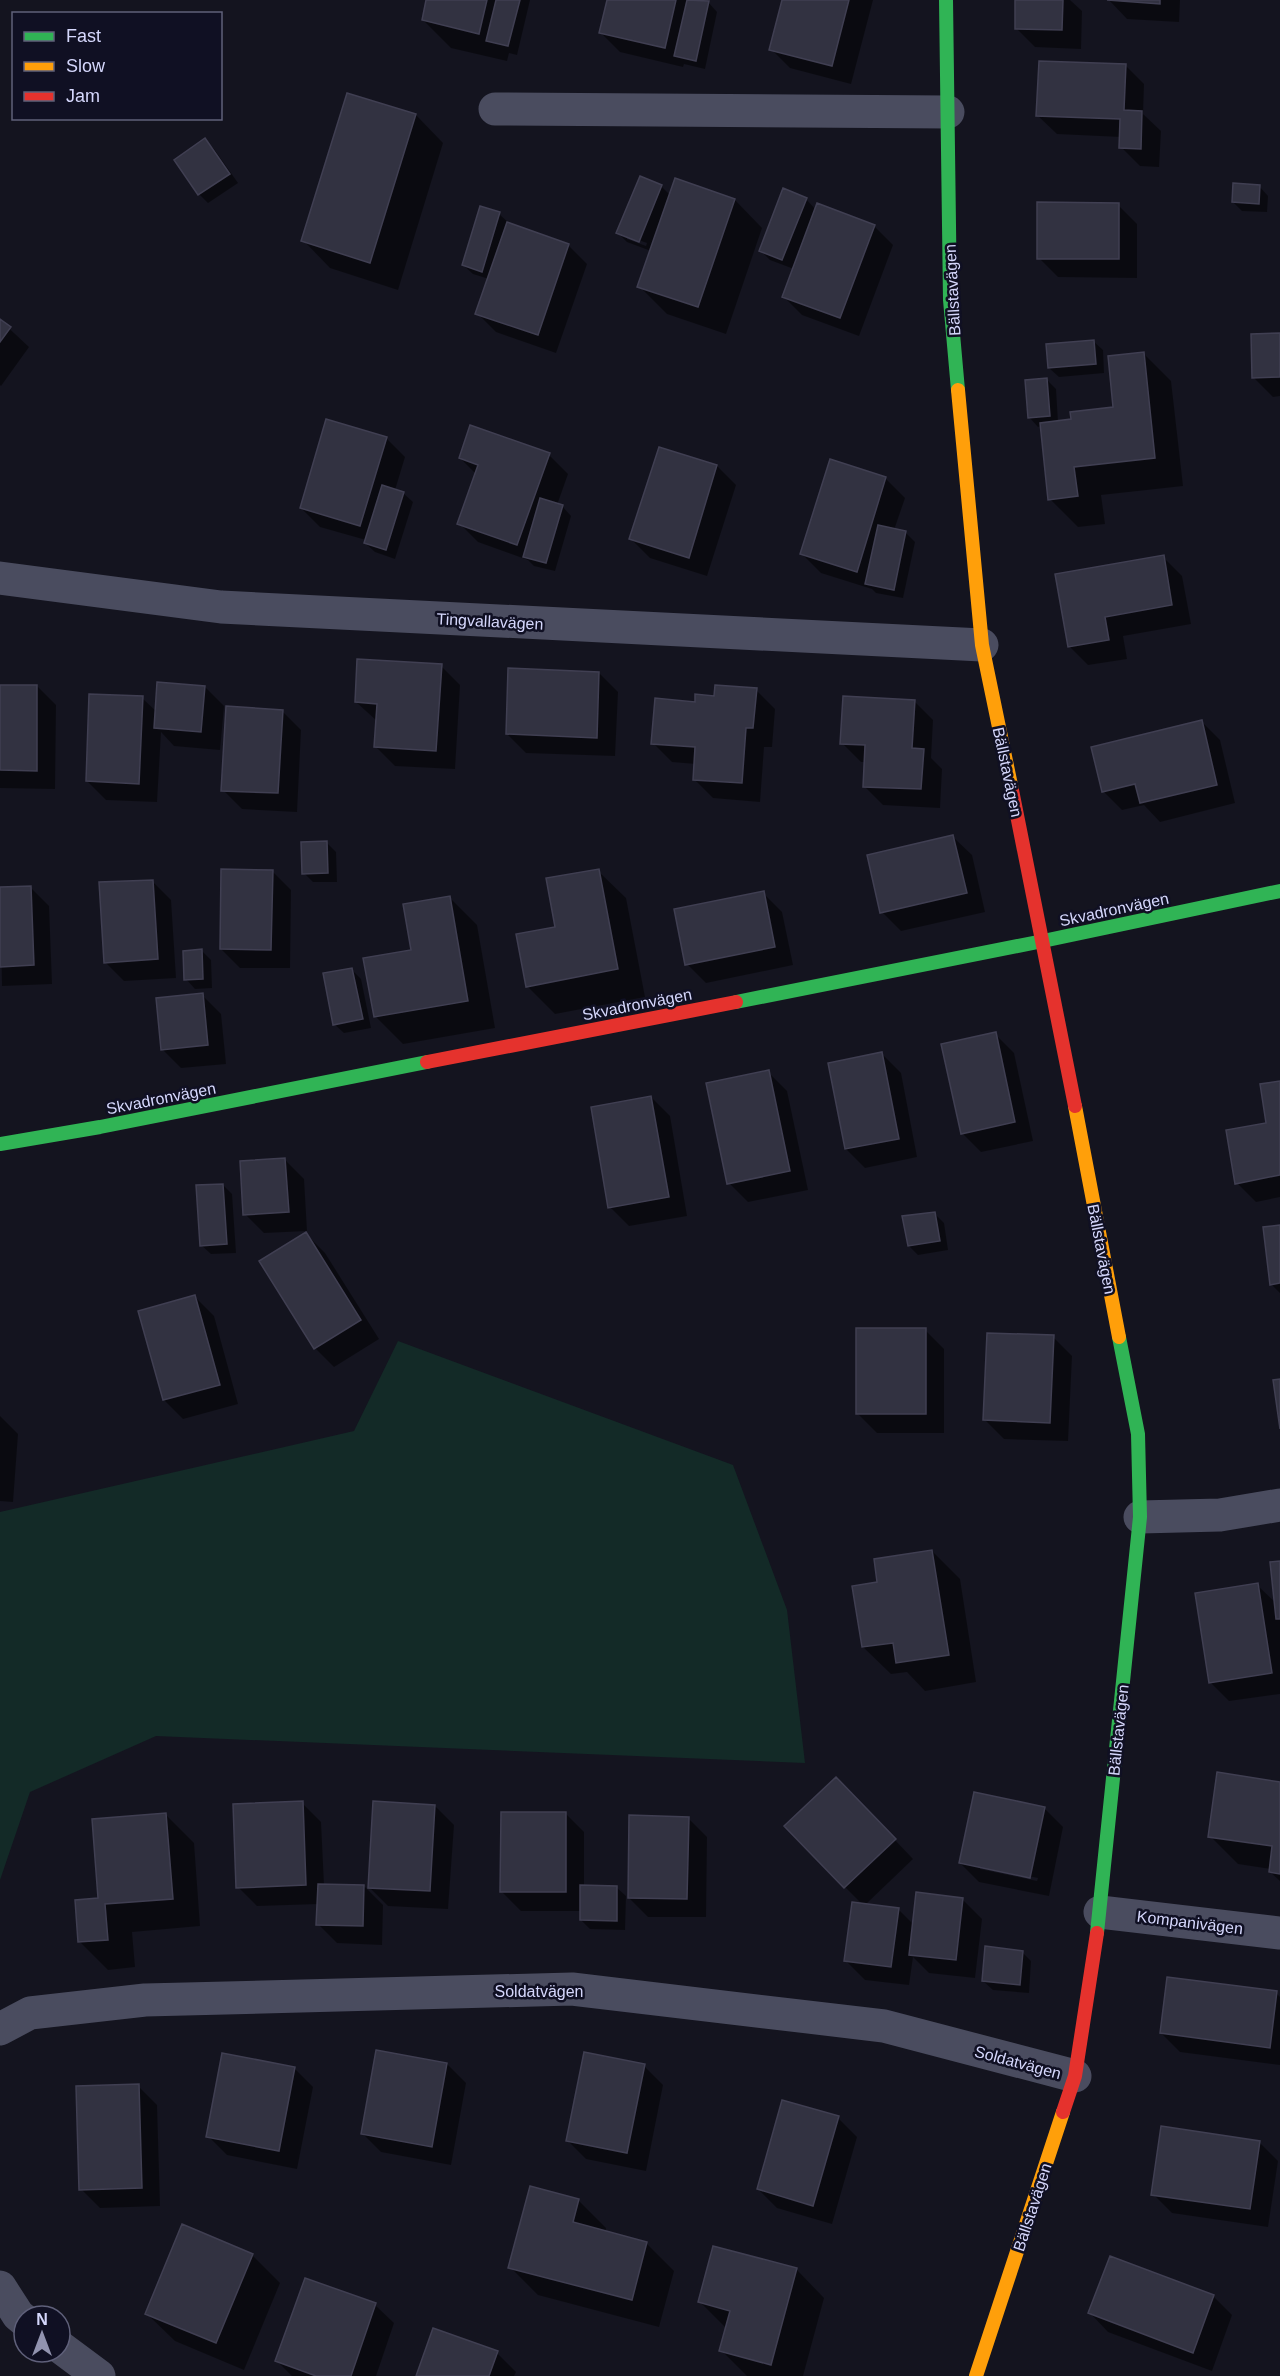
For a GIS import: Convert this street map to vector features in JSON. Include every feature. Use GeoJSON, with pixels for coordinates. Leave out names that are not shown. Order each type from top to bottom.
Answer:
{"type":"FeatureCollection","features":[{"type":"Feature","properties":{"kind":"street","name":"Bällstavägen"},"geometry":{"type":"LineString","coordinates":[[946,0],[950,300],[982,645],[1138,1434],[1140,1518],[1100,1912],[1075,2076],[979,2375]]}},
{"type":"Feature","properties":{"kind":"street"},"geometry":{"type":"LineString","coordinates":[[495,109],[948,112]]}},
{"type":"Feature","properties":{"kind":"street","name":"Tingvallavägen"},"geometry":{"type":"LineString","coordinates":[[0,578],[221,607],[982,645]]}},
{"type":"Feature","properties":{"kind":"street","name":"Skvadronvägen"},"geometry":{"type":"LineString","coordinates":[[0,1144],[123,1123],[1042,941],[1280,891]]}},
{"type":"Feature","properties":{"kind":"street"},"geometry":{"type":"LineString","coordinates":[[1140,1518],[1220,1515],[1280,1505]]}},
{"type":"Feature","properties":{"kind":"street","name":"Kompanivägen"},"geometry":{"type":"LineString","coordinates":[[1100,1912],[1280,1933]]}},
{"type":"Feature","properties":{"kind":"street","name":"Soldatvägen"},"geometry":{"type":"LineString","coordinates":[[0,2029],[30,2013],[145,2000],[572,1989],[884,2026],[1075,2076]]}},
{"type":"Feature","properties":{"kind":"street"},"geometry":{"type":"LineString","coordinates":[[0,2287],[12,2306]]}},
{"type":"Feature","properties":{"kind":"street"},"geometry":{"type":"LineString","coordinates":[[72,2356],[99,2376]]}},
{"type":"Feature","properties":{"kind":"green space"},"geometry":{"type":"Polygon","coordinates":[[[398,1341],[733,1465],[787,1610],[805,1763],[156,1736],[30,1792],[0,1880],[0,1512],[354,1431],[398,1341]]]}},
{"type":"Feature","properties":{"kind":"building"},"geometry":{"type":"Polygon","coordinates":[[[426,0],[487,0],[479,34],[422,20],[426,0]]]}},
{"type":"Feature","properties":{"kind":"building"},"geometry":{"type":"Polygon","coordinates":[[[496,0],[520,0],[508,46],[486,41],[496,0]]]}},
{"type":"Feature","properties":{"kind":"building"},"geometry":{"type":"Polygon","coordinates":[[[607,0],[676,0],[665,48],[599,33],[607,0]]]}},
{"type":"Feature","properties":{"kind":"building"},"geometry":{"type":"Polygon","coordinates":[[[687,0],[709,1],[696,61],[674,56],[687,0]]]}},
{"type":"Feature","properties":{"kind":"building"},"geometry":{"type":"Polygon","coordinates":[[[782,0],[849,0],[832,66],[769,50],[782,0]]]}},
{"type":"Feature","properties":{"kind":"building"},"geometry":{"type":"Polygon","coordinates":[[[1015,0],[1063,0],[1062,30],[1015,29],[1015,0]]]}},
{"type":"Feature","properties":{"kind":"building"},"geometry":{"type":"Polygon","coordinates":[[[1107,0],[1160,0],[1160,4],[1107,0]]]}},
{"type":"Feature","properties":{"kind":"building"},"geometry":{"type":"Polygon","coordinates":[[[1039,61],[1126,64],[1124,110],[1142,111],[1141,149],[1119,148],[1120,119],[1036,116],[1039,61]]]}},
{"type":"Feature","properties":{"kind":"building"},"geometry":{"type":"Polygon","coordinates":[[[347,93],[416,114],[370,263],[301,241],[347,93]]]}},
{"type":"Feature","properties":{"kind":"building"},"geometry":{"type":"Polygon","coordinates":[[[205,138],[230,174],[198,195],[174,160],[205,138]]]}},
{"type":"Feature","properties":{"kind":"building"},"geometry":{"type":"Polygon","coordinates":[[[640,176],[662,185],[639,242],[616,233],[640,176]]]}},
{"type":"Feature","properties":{"kind":"building"},"geometry":{"type":"Polygon","coordinates":[[[675,178],[735,199],[698,307],[637,287],[675,178]]]}},
{"type":"Feature","properties":{"kind":"building"},"geometry":{"type":"Polygon","coordinates":[[[1233,183],[1260,185],[1259,204],[1232,202],[1233,183]]]}},
{"type":"Feature","properties":{"kind":"building"},"geometry":{"type":"Polygon","coordinates":[[[783,188],[807,198],[782,260],[759,251],[783,188]]]}},
{"type":"Feature","properties":{"kind":"building"},"geometry":{"type":"Polygon","coordinates":[[[1037,202],[1119,203],[1119,259],[1037,259],[1037,202]]]}},
{"type":"Feature","properties":{"kind":"building"},"geometry":{"type":"Polygon","coordinates":[[[817,203],[875,225],[840,318],[782,297],[817,203]]]}},
{"type":"Feature","properties":{"kind":"building"},"geometry":{"type":"Polygon","coordinates":[[[480,206],[500,212],[482,272],[462,265],[480,206]]]}},
{"type":"Feature","properties":{"kind":"building"},"geometry":{"type":"Polygon","coordinates":[[[507,222],[569,244],[538,335],[475,314],[507,222]]]}},
{"type":"Feature","properties":{"kind":"building"},"geometry":{"type":"Polygon","coordinates":[[[0,319],[11,327],[0,342],[0,319]]]}},
{"type":"Feature","properties":{"kind":"building"},"geometry":{"type":"Polygon","coordinates":[[[1280,333],[1280,377],[1252,378],[1251,334],[1280,333]]]}},
{"type":"Feature","properties":{"kind":"building"},"geometry":{"type":"Polygon","coordinates":[[[1094,340],[1096,364],[1048,368],[1046,344],[1094,340]]]}},
{"type":"Feature","properties":{"kind":"building"},"geometry":{"type":"Polygon","coordinates":[[[1144,352],[1155,458],[1074,467],[1078,496],[1048,500],[1040,423],[1071,419],[1070,412],[1113,407],[1108,356],[1144,352]]]}},
{"type":"Feature","properties":{"kind":"building"},"geometry":{"type":"Polygon","coordinates":[[[1047,378],[1050,416],[1028,418],[1025,380],[1047,378]]]}},
{"type":"Feature","properties":{"kind":"building"},"geometry":{"type":"Polygon","coordinates":[[[326,419],[387,437],[360,526],[300,508],[326,419]]]}},
{"type":"Feature","properties":{"kind":"building"},"geometry":{"type":"Polygon","coordinates":[[[470,425],[550,453],[517,545],[457,524],[478,465],[459,458],[470,425]]]}},
{"type":"Feature","properties":{"kind":"building"},"geometry":{"type":"Polygon","coordinates":[[[659,447],[717,465],[689,558],[629,539],[659,447]]]}},
{"type":"Feature","properties":{"kind":"building"},"geometry":{"type":"Polygon","coordinates":[[[830,459],[886,477],[857,572],[800,554],[830,459]]]}},
{"type":"Feature","properties":{"kind":"building"},"geometry":{"type":"Polygon","coordinates":[[[382,485],[404,492],[386,550],[364,543],[382,485]]]}},
{"type":"Feature","properties":{"kind":"building"},"geometry":{"type":"Polygon","coordinates":[[[540,498],[563,505],[546,563],[523,557],[540,498]]]}},
{"type":"Feature","properties":{"kind":"building"},"geometry":{"type":"Polygon","coordinates":[[[878,525],[906,531],[894,590],[865,584],[878,525]]]}},
{"type":"Feature","properties":{"kind":"building"},"geometry":{"type":"Polygon","coordinates":[[[1164,555],[1172,605],[1105,617],[1109,640],[1068,647],[1055,574],[1164,555]]]}},
{"type":"Feature","properties":{"kind":"building"},"geometry":{"type":"Polygon","coordinates":[[[357,659],[442,664],[436,751],[374,747],[377,704],[355,702],[357,659]]]}},
{"type":"Feature","properties":{"kind":"building"},"geometry":{"type":"Polygon","coordinates":[[[508,668],[599,672],[597,738],[506,734],[508,668]]]}},
{"type":"Feature","properties":{"kind":"building"},"geometry":{"type":"Polygon","coordinates":[[[157,682],[205,686],[201,732],[154,728],[157,682]]]}},
{"type":"Feature","properties":{"kind":"building"},"geometry":{"type":"Polygon","coordinates":[[[0,685],[37,685],[37,771],[0,770],[0,685]]]}},
{"type":"Feature","properties":{"kind":"building"},"geometry":{"type":"Polygon","coordinates":[[[715,685],[757,688],[753,728],[746,728],[742,783],[693,780],[695,747],[651,744],[655,698],[695,702],[695,694],[714,696],[715,685]]]}},
{"type":"Feature","properties":{"kind":"building"},"geometry":{"type":"Polygon","coordinates":[[[89,694],[143,696],[139,784],[86,781],[89,694]]]}},
{"type":"Feature","properties":{"kind":"building"},"geometry":{"type":"Polygon","coordinates":[[[843,696],[915,700],[912,748],[924,749],[921,789],[863,787],[865,745],[840,744],[843,696]]]}},
{"type":"Feature","properties":{"kind":"building"},"geometry":{"type":"Polygon","coordinates":[[[226,706],[283,710],[278,793],[221,791],[226,706]]]}},
{"type":"Feature","properties":{"kind":"building"},"geometry":{"type":"Polygon","coordinates":[[[1202,720],[1217,785],[1140,803],[1135,784],[1102,792],[1091,747],[1202,720]]]}},
{"type":"Feature","properties":{"kind":"building"},"geometry":{"type":"Polygon","coordinates":[[[953,835],[967,893],[880,913],[867,855],[953,835]]]}},
{"type":"Feature","properties":{"kind":"building"},"geometry":{"type":"Polygon","coordinates":[[[327,841],[328,873],[302,874],[301,842],[327,841]]]}},
{"type":"Feature","properties":{"kind":"building"},"geometry":{"type":"Polygon","coordinates":[[[221,869],[273,870],[271,950],[220,949],[221,869]]]}},
{"type":"Feature","properties":{"kind":"building"},"geometry":{"type":"Polygon","coordinates":[[[599,869],[618,969],[526,987],[516,934],[555,927],[546,878],[599,869]]]}},
{"type":"Feature","properties":{"kind":"building"},"geometry":{"type":"Polygon","coordinates":[[[153,880],[158,959],[104,963],[99,882],[153,880]]]}},
{"type":"Feature","properties":{"kind":"building"},"geometry":{"type":"Polygon","coordinates":[[[31,886],[34,965],[0,967],[0,887],[31,886]]]}},
{"type":"Feature","properties":{"kind":"building"},"geometry":{"type":"Polygon","coordinates":[[[764,891],[775,947],[685,965],[674,909],[764,891]]]}},
{"type":"Feature","properties":{"kind":"building"},"geometry":{"type":"Polygon","coordinates":[[[450,896],[468,1001],[374,1017],[363,958],[411,950],[403,904],[450,896]]]}},
{"type":"Feature","properties":{"kind":"building"},"geometry":{"type":"Polygon","coordinates":[[[202,949],[203,979],[184,980],[183,951],[202,949]]]}},
{"type":"Feature","properties":{"kind":"building"},"geometry":{"type":"Polygon","coordinates":[[[352,968],[363,1019],[333,1025],[323,973],[352,968]]]}},
{"type":"Feature","properties":{"kind":"building"},"geometry":{"type":"Polygon","coordinates":[[[203,993],[208,1045],[161,1050],[156,998],[203,993]]]}},
{"type":"Feature","properties":{"kind":"building"},"geometry":{"type":"Polygon","coordinates":[[[996,1032],[1015,1122],[961,1134],[941,1044],[996,1032]]]}},
{"type":"Feature","properties":{"kind":"building"},"geometry":{"type":"Polygon","coordinates":[[[882,1052],[899,1139],[845,1149],[828,1063],[882,1052]]]}},
{"type":"Feature","properties":{"kind":"building"},"geometry":{"type":"Polygon","coordinates":[[[769,1070],[790,1171],[727,1184],[706,1083],[769,1070]]]}},
{"type":"Feature","properties":{"kind":"building"},"geometry":{"type":"Polygon","coordinates":[[[1280,1081],[1280,1175],[1235,1184],[1226,1130],[1266,1123],[1260,1084],[1280,1081]]]}},
{"type":"Feature","properties":{"kind":"building"},"geometry":{"type":"Polygon","coordinates":[[[651,1096],[669,1197],[608,1208],[591,1107],[651,1096]]]}},
{"type":"Feature","properties":{"kind":"building"},"geometry":{"type":"Polygon","coordinates":[[[285,1158],[289,1212],[243,1215],[240,1161],[285,1158]]]}},
{"type":"Feature","properties":{"kind":"building"},"geometry":{"type":"Polygon","coordinates":[[[223,1184],[227,1244],[200,1246],[196,1185],[223,1184]]]}},
{"type":"Feature","properties":{"kind":"building"},"geometry":{"type":"Polygon","coordinates":[[[935,1212],[940,1241],[908,1246],[902,1216],[935,1212]]]}},
{"type":"Feature","properties":{"kind":"building"},"geometry":{"type":"Polygon","coordinates":[[[1280,1225],[1280,1283],[1270,1285],[1263,1227],[1280,1225]]]}},
{"type":"Feature","properties":{"kind":"building"},"geometry":{"type":"Polygon","coordinates":[[[306,1232],[361,1320],[314,1349],[259,1261],[306,1232]]]}},
{"type":"Feature","properties":{"kind":"building"},"geometry":{"type":"Polygon","coordinates":[[[195,1295],[220,1385],[163,1400],[138,1311],[195,1295]]]}},
{"type":"Feature","properties":{"kind":"building"},"geometry":{"type":"Polygon","coordinates":[[[856,1328],[926,1328],[926,1414],[856,1414],[856,1328]]]}},
{"type":"Feature","properties":{"kind":"building"},"geometry":{"type":"Polygon","coordinates":[[[987,1333],[1054,1335],[1050,1423],[983,1420],[987,1333]]]}},
{"type":"Feature","properties":{"kind":"building"},"geometry":{"type":"Polygon","coordinates":[[[1280,1379],[1280,1429],[1273,1380],[1280,1379]]]}},
{"type":"Feature","properties":{"kind":"building"},"geometry":{"type":"Polygon","coordinates":[[[932,1550],[949,1655],[896,1663],[893,1643],[862,1647],[852,1586],[877,1582],[874,1559],[932,1550]]]}},
{"type":"Feature","properties":{"kind":"building"},"geometry":{"type":"Polygon","coordinates":[[[1280,1561],[1280,1619],[1276,1619],[1270,1562],[1280,1561]]]}},
{"type":"Feature","properties":{"kind":"building"},"geometry":{"type":"Polygon","coordinates":[[[1258,1583],[1272,1673],[1209,1683],[1195,1593],[1258,1583]]]}},
{"type":"Feature","properties":{"kind":"building"},"geometry":{"type":"Polygon","coordinates":[[[1217,1772],[1280,1782],[1280,1874],[1269,1872],[1272,1846],[1208,1837],[1217,1772]]]}},
{"type":"Feature","properties":{"kind":"building"},"geometry":{"type":"Polygon","coordinates":[[[836,1777],[896,1839],[844,1888],[784,1826],[836,1777]]]}},
{"type":"Feature","properties":{"kind":"building"},"geometry":{"type":"Polygon","coordinates":[[[974,1792],[1045,1807],[1030,1878],[959,1863],[974,1792]]]}},
{"type":"Feature","properties":{"kind":"building"},"geometry":{"type":"Polygon","coordinates":[[[303,1801],[306,1885],[236,1888],[233,1804],[303,1801]]]}},
{"type":"Feature","properties":{"kind":"building"},"geometry":{"type":"Polygon","coordinates":[[[373,1801],[435,1805],[430,1891],[368,1888],[373,1801]]]}},
{"type":"Feature","properties":{"kind":"building"},"geometry":{"type":"Polygon","coordinates":[[[501,1812],[566,1812],[566,1892],[500,1892],[501,1812]]]}},
{"type":"Feature","properties":{"kind":"building"},"geometry":{"type":"Polygon","coordinates":[[[166,1813],[173,1899],[105,1904],[108,1940],[78,1942],[75,1900],[98,1898],[92,1819],[166,1813]]]}},
{"type":"Feature","properties":{"kind":"building"},"geometry":{"type":"Polygon","coordinates":[[[629,1815],[689,1817],[687,1899],[628,1898],[629,1815]]]}},
{"type":"Feature","properties":{"kind":"building"},"geometry":{"type":"Polygon","coordinates":[[[318,1884],[364,1885],[363,1926],[316,1925],[318,1884]]]}},
{"type":"Feature","properties":{"kind":"building"},"geometry":{"type":"Polygon","coordinates":[[[580,1885],[617,1886],[617,1921],[580,1920],[580,1885]]]}},
{"type":"Feature","properties":{"kind":"building"},"geometry":{"type":"Polygon","coordinates":[[[916,1892],[963,1898],[956,1960],[909,1955],[916,1892]]]}},
{"type":"Feature","properties":{"kind":"building"},"geometry":{"type":"Polygon","coordinates":[[[852,1902],[899,1908],[891,1967],[844,1961],[852,1902]]]}},
{"type":"Feature","properties":{"kind":"building"},"geometry":{"type":"Polygon","coordinates":[[[985,1946],[1023,1951],[1020,1985],[982,1981],[985,1946]]]}},
{"type":"Feature","properties":{"kind":"building"},"geometry":{"type":"Polygon","coordinates":[[[1167,1977],[1277,1991],[1270,2048],[1160,2033],[1167,1977]]]}},
{"type":"Feature","properties":{"kind":"building"},"geometry":{"type":"Polygon","coordinates":[[[376,2050],[447,2063],[432,2147],[361,2134],[376,2050]]]}},
{"type":"Feature","properties":{"kind":"building"},"geometry":{"type":"Polygon","coordinates":[[[584,2052],[645,2064],[627,2153],[566,2141],[584,2052]]]}},
{"type":"Feature","properties":{"kind":"building"},"geometry":{"type":"Polygon","coordinates":[[[222,2053],[295,2067],[279,2151],[206,2137],[222,2053]]]}},
{"type":"Feature","properties":{"kind":"building"},"geometry":{"type":"Polygon","coordinates":[[[139,2084],[142,2188],[79,2190],[76,2086],[139,2084]]]}},
{"type":"Feature","properties":{"kind":"building"},"geometry":{"type":"Polygon","coordinates":[[[782,2100],[839,2116],[813,2206],[757,2189],[782,2100]]]}},
{"type":"Feature","properties":{"kind":"building"},"geometry":{"type":"Polygon","coordinates":[[[1161,2126],[1260,2141],[1250,2209],[1151,2195],[1161,2126]]]}},
{"type":"Feature","properties":{"kind":"building"},"geometry":{"type":"Polygon","coordinates":[[[530,2186],[579,2199],[573,2222],[647,2242],[632,2300],[508,2268],[530,2186]]]}},
{"type":"Feature","properties":{"kind":"building"},"geometry":{"type":"Polygon","coordinates":[[[182,2224],[253,2254],[216,2343],[145,2314],[182,2224]]]}},
{"type":"Feature","properties":{"kind":"building"},"geometry":{"type":"Polygon","coordinates":[[[713,2246],[797,2268],[771,2365],[719,2351],[730,2311],[698,2302],[713,2246]]]}},
{"type":"Feature","properties":{"kind":"building"},"geometry":{"type":"Polygon","coordinates":[[[1110,2256],[1214,2295],[1193,2353],[1088,2313],[1110,2256]]]}},
{"type":"Feature","properties":{"kind":"building"},"geometry":{"type":"Polygon","coordinates":[[[305,2278],[376,2303],[351,2376],[316,2376],[275,2361],[305,2278]]]}},
{"type":"Feature","properties":{"kind":"building"},"geometry":{"type":"Polygon","coordinates":[[[433,2328],[498,2351],[489,2376],[416,2376],[433,2328]]]}},
{"type":"Feature","properties":{"kind":"traffic: fast"},"geometry":{"type":"LineString","coordinates":[[946,0],[950,300],[958,390]]}},
{"type":"Feature","properties":{"kind":"traffic: fast"},"geometry":{"type":"LineString","coordinates":[[736,1002],[1280,891]]}},
{"type":"Feature","properties":{"kind":"traffic: fast"},"geometry":{"type":"LineString","coordinates":[[0,1144],[100,1127],[427,1062]]}},
{"type":"Feature","properties":{"kind":"traffic: fast"},"geometry":{"type":"LineString","coordinates":[[1097,1933],[1140,1517],[1138,1434],[1119,1337]]}},
{"type":"Feature","properties":{"kind":"traffic: slow"},"geometry":{"type":"LineString","coordinates":[[958,390],[982,645],[1012,790]]}},
{"type":"Feature","properties":{"kind":"traffic: slow"},"geometry":{"type":"LineString","coordinates":[[1075,1106],[1119,1337]]}},
{"type":"Feature","properties":{"kind":"traffic: slow"},"geometry":{"type":"LineString","coordinates":[[976,2376],[1063,2112]]}},
{"type":"Feature","properties":{"kind":"traffic: jam"},"geometry":{"type":"LineString","coordinates":[[1012,790],[1075,1106]]}},
{"type":"Feature","properties":{"kind":"traffic: jam"},"geometry":{"type":"LineString","coordinates":[[427,1062],[736,1002]]}},
{"type":"Feature","properties":{"kind":"traffic: jam"},"geometry":{"type":"LineString","coordinates":[[1063,2112],[1075,2076],[1097,1933]]}}]}
